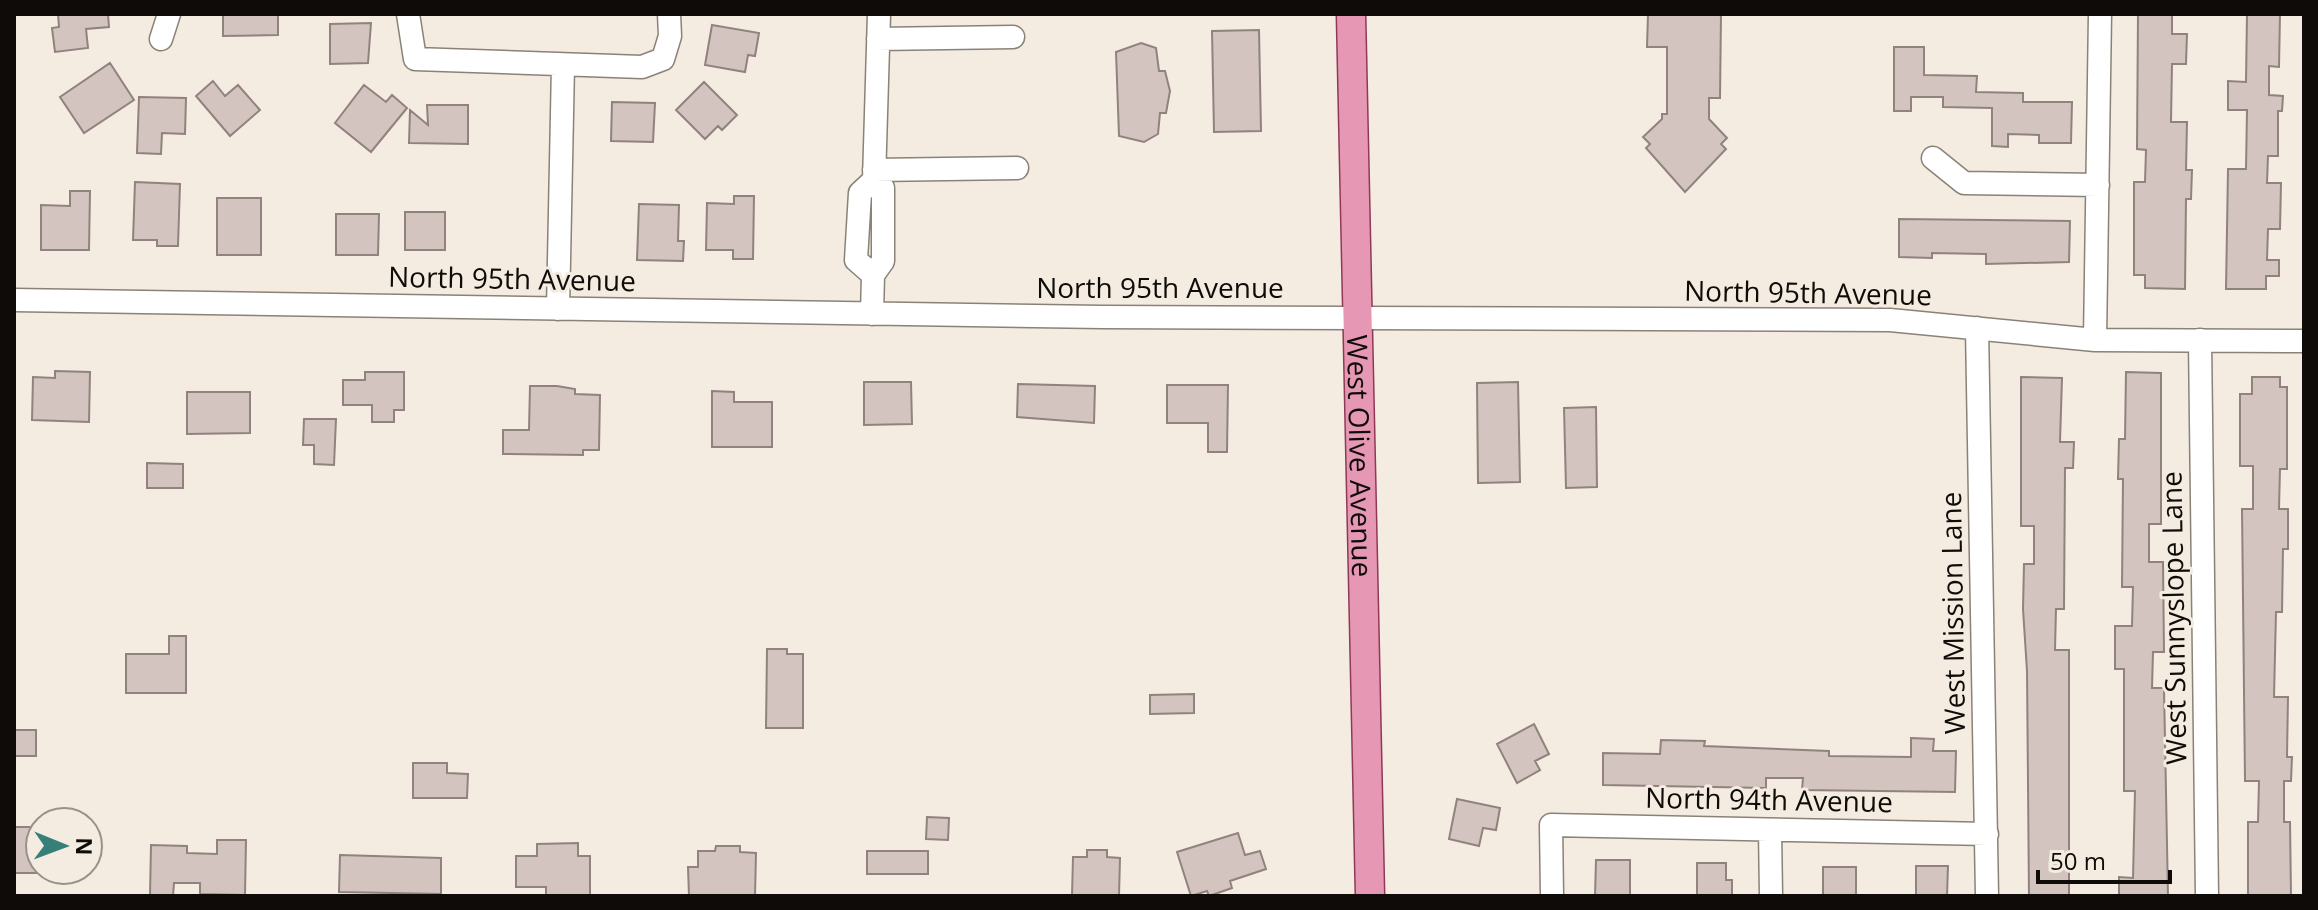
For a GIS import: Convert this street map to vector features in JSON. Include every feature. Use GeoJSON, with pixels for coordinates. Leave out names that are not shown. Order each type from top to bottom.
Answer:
{"type":"FeatureCollection","features":[{"type":"Feature","properties":{"kind":"main road","name":"West Olive Avenue"},"geometry":{"type":"LineString","coordinates":[[1351,14],[1370,896]]}},
{"type":"Feature","properties":{"kind":"street"},"geometry":{"type":"LineString","coordinates":[[161,39],[169,14]]}},
{"type":"Feature","properties":{"kind":"street"},"geometry":{"type":"LineString","coordinates":[[408,14],[415,59],[642,67],[663,59],[670,36],[669,14]]}},
{"type":"Feature","properties":{"kind":"street"},"geometry":{"type":"LineString","coordinates":[[872,314],[873,275],[883,261],[883,188],[874,175],[879,14]]}},
{"type":"Feature","properties":{"kind":"street"},"geometry":{"type":"LineString","coordinates":[[2095,340],[2100,14]]}},
{"type":"Feature","properties":{"kind":"street"},"geometry":{"type":"LineString","coordinates":[[878,39],[1013,37]]}},
{"type":"Feature","properties":{"kind":"street"},"geometry":{"type":"LineString","coordinates":[[558,309],[563,65]]}},
{"type":"Feature","properties":{"kind":"street"},"geometry":{"type":"LineString","coordinates":[[1933,158],[1964,183],[2098,185]]}},
{"type":"Feature","properties":{"kind":"street"},"geometry":{"type":"LineString","coordinates":[[874,175],[1017,168]]}},
{"type":"Feature","properties":{"kind":"street","name":"North 95th Avenue"},"geometry":{"type":"LineString","coordinates":[[14,300],[872,314],[1890,320],[2095,340],[2304,341]]}},
{"type":"Feature","properties":{"kind":"street","name":"West Mission Lane"},"geometry":{"type":"LineString","coordinates":[[1977,328],[1987,896]]}},
{"type":"Feature","properties":{"kind":"street","name":"West Sunnyslope Lane"},"geometry":{"type":"LineString","coordinates":[[2200,340],[2207,896]]}},
{"type":"Feature","properties":{"kind":"street","name":"North 94th Avenue"},"geometry":{"type":"LineString","coordinates":[[1552,896],[1551,825],[1987,834]]}},
{"type":"Feature","properties":{"kind":"street"},"geometry":{"type":"LineString","coordinates":[[1770,830],[1771,896]]}},
{"type":"Feature","properties":{"kind":"building"},"geometry":{"type":"Polygon","coordinates":[[[58,14],[108,14],[109,27],[86,29],[88,48],[55,52],[52,28],[59,27],[58,14]]]}},
{"type":"Feature","properties":{"kind":"building"},"geometry":{"type":"Polygon","coordinates":[[[223,14],[278,14],[278,35],[223,36],[223,14]]]}},
{"type":"Feature","properties":{"kind":"building"},"geometry":{"type":"Polygon","coordinates":[[[1648,14],[1721,14],[1720,98],[1709,98],[1709,119],[1727,138],[1721,144],[1726,149],[1685,192],[1646,148],[1650,144],[1643,137],[1662,119],[1662,114],[1667,114],[1667,47],[1647,47],[1648,14]]]}},
{"type":"Feature","properties":{"kind":"building"},"geometry":{"type":"Polygon","coordinates":[[[2138,14],[2172,14],[2172,34],[2187,34],[2186,64],[2172,64],[2171,122],[2187,122],[2186,170],[2192,170],[2191,199],[2186,199],[2185,289],[2145,288],[2145,275],[2134,275],[2134,182],[2145,182],[2146,150],[2137,149],[2138,14]]]}},
{"type":"Feature","properties":{"kind":"building"},"geometry":{"type":"Polygon","coordinates":[[[2247,14],[2280,14],[2279,67],[2269,66],[2269,95],[2283,96],[2282,111],[2278,111],[2278,156],[2268,156],[2267,183],[2281,183],[2280,229],[2268,229],[2267,260],[2279,260],[2279,276],[2266,276],[2266,289],[2226,289],[2228,169],[2246,169],[2247,110],[2228,110],[2228,81],[2246,82],[2247,14]]]}},
{"type":"Feature","properties":{"kind":"building"},"geometry":{"type":"Polygon","coordinates":[[[371,23],[368,63],[330,64],[330,24],[371,23]]]}},
{"type":"Feature","properties":{"kind":"building"},"geometry":{"type":"Polygon","coordinates":[[[712,25],[759,33],[755,56],[748,55],[745,72],[705,65],[712,25]]]}},
{"type":"Feature","properties":{"kind":"building"},"geometry":{"type":"Polygon","coordinates":[[[1259,30],[1261,131],[1214,132],[1212,31],[1259,30]]]}},
{"type":"Feature","properties":{"kind":"building"},"geometry":{"type":"Polygon","coordinates":[[[1141,43],[1156,48],[1159,71],[1165,71],[1170,91],[1166,113],[1160,113],[1158,134],[1144,142],[1119,136],[1116,52],[1141,43]]]}},
{"type":"Feature","properties":{"kind":"building"},"geometry":{"type":"Polygon","coordinates":[[[1894,47],[1924,47],[1924,75],[1977,76],[1976,92],[2023,93],[2023,102],[2072,102],[2071,143],[2039,143],[2039,135],[2008,134],[2008,147],[1992,146],[1992,108],[1943,107],[1943,97],[1911,97],[1911,111],[1894,111],[1894,47]]]}},
{"type":"Feature","properties":{"kind":"building"},"geometry":{"type":"Polygon","coordinates":[[[110,63],[134,100],[84,133],[60,97],[110,63]]]}},
{"type":"Feature","properties":{"kind":"building"},"geometry":{"type":"Polygon","coordinates":[[[213,81],[225,96],[238,85],[260,110],[230,136],[196,96],[213,81]]]}},
{"type":"Feature","properties":{"kind":"building"},"geometry":{"type":"Polygon","coordinates":[[[704,82],[737,115],[722,130],[718,126],[705,139],[676,110],[704,82]]]}},
{"type":"Feature","properties":{"kind":"building"},"geometry":{"type":"Polygon","coordinates":[[[364,85],[386,102],[392,95],[407,108],[371,152],[335,123],[364,85]]]}},
{"type":"Feature","properties":{"kind":"building"},"geometry":{"type":"Polygon","coordinates":[[[139,97],[186,98],[185,134],[162,133],[161,154],[137,153],[139,97]]]}},
{"type":"Feature","properties":{"kind":"building"},"geometry":{"type":"Polygon","coordinates":[[[612,102],[655,103],[653,142],[611,141],[612,102]]]}},
{"type":"Feature","properties":{"kind":"building"},"geometry":{"type":"Polygon","coordinates":[[[427,105],[468,105],[468,144],[409,143],[410,110],[428,125],[427,105]]]}},
{"type":"Feature","properties":{"kind":"building"},"geometry":{"type":"Polygon","coordinates":[[[135,182],[180,184],[178,246],[157,246],[157,240],[133,240],[135,182]]]}},
{"type":"Feature","properties":{"kind":"building"},"geometry":{"type":"Polygon","coordinates":[[[70,191],[90,191],[89,250],[41,250],[41,205],[70,206],[70,191]]]}},
{"type":"Feature","properties":{"kind":"building"},"geometry":{"type":"Polygon","coordinates":[[[734,196],[754,196],[753,259],[733,259],[733,250],[706,250],[707,203],[734,204],[734,196]]]}},
{"type":"Feature","properties":{"kind":"building"},"geometry":{"type":"Polygon","coordinates":[[[217,198],[261,198],[261,255],[217,255],[217,198]]]}},
{"type":"Feature","properties":{"kind":"building"},"geometry":{"type":"Polygon","coordinates":[[[639,204],[679,205],[678,241],[684,241],[683,261],[637,260],[639,204]]]}},
{"type":"Feature","properties":{"kind":"building"},"geometry":{"type":"Polygon","coordinates":[[[405,212],[445,212],[445,250],[405,250],[405,212]]]}},
{"type":"Feature","properties":{"kind":"building"},"geometry":{"type":"Polygon","coordinates":[[[336,214],[379,214],[378,255],[336,255],[336,214]]]}},
{"type":"Feature","properties":{"kind":"building"},"geometry":{"type":"Polygon","coordinates":[[[1899,219],[2070,221],[2069,262],[1986,264],[1986,254],[1932,253],[1932,258],[1899,257],[1899,219]]]}},
{"type":"Feature","properties":{"kind":"building"},"geometry":{"type":"Polygon","coordinates":[[[55,371],[90,372],[89,422],[32,420],[33,377],[55,378],[55,371]]]}},
{"type":"Feature","properties":{"kind":"building"},"geometry":{"type":"Polygon","coordinates":[[[365,372],[404,372],[404,410],[394,410],[394,422],[372,422],[372,405],[343,405],[343,380],[365,380],[365,372]]]}},
{"type":"Feature","properties":{"kind":"building"},"geometry":{"type":"Polygon","coordinates":[[[2126,372],[2161,373],[2161,524],[2149,524],[2149,562],[2163,562],[2164,652],[2153,652],[2152,688],[2164,688],[2168,896],[2119,896],[2119,877],[2133,878],[2135,791],[2124,791],[2124,669],[2115,669],[2115,626],[2132,626],[2133,587],[2122,587],[2123,479],[2118,479],[2119,439],[2125,439],[2126,372]]]}},
{"type":"Feature","properties":{"kind":"building"},"geometry":{"type":"Polygon","coordinates":[[[2021,377],[2062,378],[2060,442],[2074,442],[2073,468],[2065,468],[2064,609],[2056,609],[2055,650],[2069,650],[2069,896],[2029,896],[2027,671],[2023,609],[2024,564],[2034,564],[2034,526],[2021,526],[2021,377]]]}},
{"type":"Feature","properties":{"kind":"building"},"geometry":{"type":"Polygon","coordinates":[[[2252,377],[2280,377],[2280,387],[2287,387],[2287,469],[2280,469],[2279,509],[2288,509],[2288,549],[2283,549],[2282,612],[2276,612],[2274,697],[2288,697],[2287,757],[2292,757],[2291,781],[2284,781],[2284,822],[2290,822],[2291,896],[2248,896],[2248,822],[2258,822],[2259,781],[2245,781],[2242,509],[2253,509],[2253,466],[2240,466],[2240,394],[2252,394],[2252,377]]]}},
{"type":"Feature","properties":{"kind":"building"},"geometry":{"type":"Polygon","coordinates":[[[864,382],[911,382],[912,424],[864,425],[864,382]]]}},
{"type":"Feature","properties":{"kind":"building"},"geometry":{"type":"Polygon","coordinates":[[[1518,382],[1520,482],[1478,483],[1477,383],[1518,382]]]}},
{"type":"Feature","properties":{"kind":"building"},"geometry":{"type":"Polygon","coordinates":[[[1018,384],[1095,386],[1094,423],[1017,417],[1018,384]]]}},
{"type":"Feature","properties":{"kind":"building"},"geometry":{"type":"Polygon","coordinates":[[[1167,385],[1228,385],[1227,452],[1208,452],[1208,423],[1167,423],[1167,385]]]}},
{"type":"Feature","properties":{"kind":"building"},"geometry":{"type":"Polygon","coordinates":[[[530,386],[557,386],[575,389],[575,394],[600,395],[599,450],[583,450],[583,455],[503,454],[503,430],[529,430],[530,386]]]}},
{"type":"Feature","properties":{"kind":"building"},"geometry":{"type":"Polygon","coordinates":[[[712,391],[734,392],[734,402],[772,402],[772,447],[712,447],[712,391]]]}},
{"type":"Feature","properties":{"kind":"building"},"geometry":{"type":"Polygon","coordinates":[[[187,392],[250,392],[250,433],[187,434],[187,392]]]}},
{"type":"Feature","properties":{"kind":"building"},"geometry":{"type":"Polygon","coordinates":[[[1596,407],[1597,487],[1566,488],[1564,408],[1596,407]]]}},
{"type":"Feature","properties":{"kind":"building"},"geometry":{"type":"Polygon","coordinates":[[[304,419],[336,419],[334,465],[314,464],[314,445],[303,445],[304,419]]]}},
{"type":"Feature","properties":{"kind":"building"},"geometry":{"type":"Polygon","coordinates":[[[147,463],[183,464],[183,488],[147,488],[147,463]]]}},
{"type":"Feature","properties":{"kind":"building"},"geometry":{"type":"Polygon","coordinates":[[[169,636],[186,636],[186,693],[126,693],[126,654],[169,654],[169,636]]]}},
{"type":"Feature","properties":{"kind":"building"},"geometry":{"type":"Polygon","coordinates":[[[767,649],[787,649],[787,654],[803,654],[803,728],[766,728],[767,649]]]}},
{"type":"Feature","properties":{"kind":"building"},"geometry":{"type":"Polygon","coordinates":[[[1194,694],[1194,713],[1150,714],[1150,695],[1194,694]]]}},
{"type":"Feature","properties":{"kind":"building"},"geometry":{"type":"Polygon","coordinates":[[[1534,724],[1549,754],[1535,761],[1540,770],[1517,783],[1497,744],[1534,724]]]}},
{"type":"Feature","properties":{"kind":"building"},"geometry":{"type":"Polygon","coordinates":[[[14,730],[36,730],[36,756],[14,756],[14,730]]]}},
{"type":"Feature","properties":{"kind":"building"},"geometry":{"type":"Polygon","coordinates":[[[1911,738],[1934,739],[1933,751],[1956,751],[1955,792],[1802,790],[1803,778],[1766,778],[1766,788],[1603,785],[1603,753],[1660,754],[1661,740],[1705,741],[1704,746],[1829,751],[1829,756],[1911,757],[1911,738]]]}},
{"type":"Feature","properties":{"kind":"building"},"geometry":{"type":"Polygon","coordinates":[[[413,763],[447,763],[447,773],[468,774],[467,798],[413,798],[413,763]]]}},
{"type":"Feature","properties":{"kind":"building"},"geometry":{"type":"Polygon","coordinates":[[[1457,799],[1500,808],[1496,830],[1483,828],[1479,846],[1449,839],[1457,799]]]}},
{"type":"Feature","properties":{"kind":"building"},"geometry":{"type":"Polygon","coordinates":[[[927,817],[949,818],[948,840],[926,839],[927,817]]]}},
{"type":"Feature","properties":{"kind":"building"},"geometry":{"type":"Polygon","coordinates":[[[14,827],[24,827],[24,873],[14,873],[14,827]]]}},
{"type":"Feature","properties":{"kind":"building"},"geometry":{"type":"Polygon","coordinates":[[[1238,833],[1245,855],[1260,851],[1266,869],[1230,881],[1232,888],[1209,896],[1207,891],[1191,896],[1177,852],[1238,833]]]}},
{"type":"Feature","properties":{"kind":"building"},"geometry":{"type":"Polygon","coordinates":[[[217,840],[246,840],[245,895],[200,894],[200,883],[174,883],[173,896],[150,896],[151,845],[187,846],[187,853],[217,854],[217,840]]]}},
{"type":"Feature","properties":{"kind":"building"},"geometry":{"type":"Polygon","coordinates":[[[578,843],[578,856],[590,856],[590,896],[546,896],[546,887],[516,887],[516,856],[537,856],[537,844],[578,843]]]}},
{"type":"Feature","properties":{"kind":"building"},"geometry":{"type":"Polygon","coordinates":[[[716,846],[740,846],[740,852],[756,853],[755,896],[689,896],[688,867],[698,867],[698,851],[715,851],[716,846]]]}},
{"type":"Feature","properties":{"kind":"building"},"geometry":{"type":"Polygon","coordinates":[[[1087,850],[1107,850],[1107,857],[1120,858],[1119,896],[1072,896],[1073,857],[1087,857],[1087,850]]]}},
{"type":"Feature","properties":{"kind":"building"},"geometry":{"type":"Polygon","coordinates":[[[867,851],[928,851],[928,874],[867,874],[867,851]]]}},
{"type":"Feature","properties":{"kind":"building"},"geometry":{"type":"Polygon","coordinates":[[[340,855],[441,858],[441,894],[339,892],[340,855]]]}},
{"type":"Feature","properties":{"kind":"building"},"geometry":{"type":"Polygon","coordinates":[[[1596,860],[1630,860],[1630,896],[1595,896],[1596,860]]]}},
{"type":"Feature","properties":{"kind":"building"},"geometry":{"type":"Polygon","coordinates":[[[1697,863],[1726,863],[1726,880],[1732,880],[1732,896],[1697,896],[1697,863]]]}},
{"type":"Feature","properties":{"kind":"building"},"geometry":{"type":"Polygon","coordinates":[[[1916,866],[1948,866],[1947,896],[1916,896],[1916,866]]]}},
{"type":"Feature","properties":{"kind":"building"},"geometry":{"type":"Polygon","coordinates":[[[1823,867],[1856,867],[1856,896],[1823,896],[1823,867]]]}}]}
